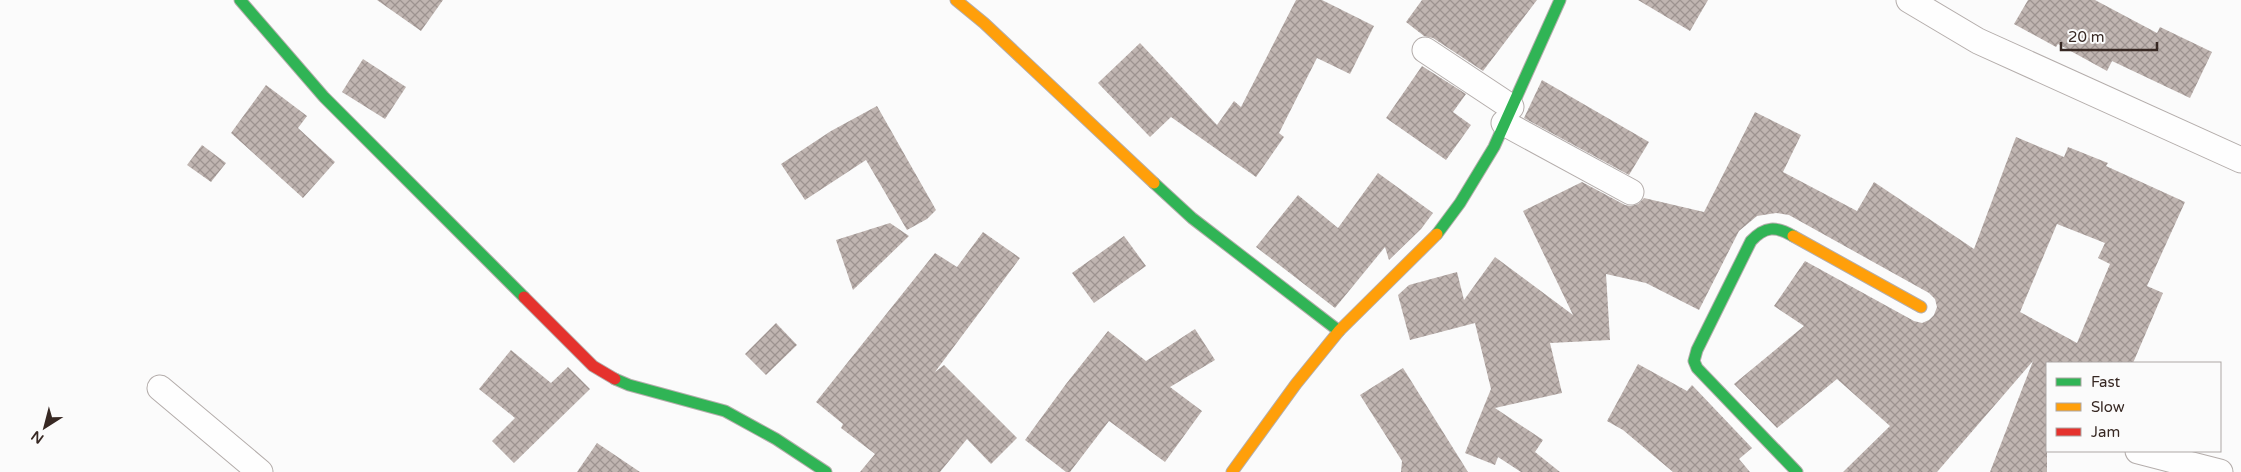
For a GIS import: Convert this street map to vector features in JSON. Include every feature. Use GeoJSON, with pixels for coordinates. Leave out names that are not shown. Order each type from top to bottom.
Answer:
{"type":"FeatureCollection","features":[{"type":"Feature","properties":{"kind":"street"},"geometry":{"type":"LineString","coordinates":[[240,0],[324,96],[592,366],[610,378],[629,385],[725,411],[776,438],[826,472]]}},
{"type":"Feature","properties":{"kind":"street"},"geometry":{"type":"LineString","coordinates":[[956,0],[984,22],[1192,218],[1339,331]]}},
{"type":"Feature","properties":{"kind":"street"},"geometry":{"type":"LineString","coordinates":[[1232,472],[1296,384],[1339,331],[1433,239],[1494,147],[1560,0]]}},
{"type":"Feature","properties":{"kind":"street"},"geometry":{"type":"LineString","coordinates":[[1909,0],[1995,49],[2241,160]]}},
{"type":"Feature","properties":{"kind":"street"},"geometry":{"type":"LineString","coordinates":[[1425,50],[1508,115],[1631,192]]}},
{"type":"Feature","properties":{"kind":"street"},"geometry":{"type":"LineString","coordinates":[[1787,468],[1697,368],[1694,361],[1697,350],[1751,241],[1759,232],[1770,227],[1781,229],[1921,307]]}},
{"type":"Feature","properties":{"kind":"street"},"geometry":{"type":"LineString","coordinates":[[160,388],[248,468]]}},
{"type":"Feature","properties":{"kind":"street"},"geometry":{"type":"LineString","coordinates":[[2142,452],[2220,472]]}},
{"type":"Feature","properties":{"kind":"building"},"geometry":{"type":"Polygon","coordinates":[[[377,0],[443,0],[421,31],[377,0]]]}},
{"type":"Feature","properties":{"kind":"building"},"geometry":{"type":"Polygon","coordinates":[[[1296,0],[1322,0],[1374,26],[1350,74],[1317,58],[1279,133],[1284,137],[1256,177],[1171,117],[1150,137],[1098,83],[1140,43],[1217,125],[1234,101],[1241,107],[1296,0]]]}},
{"type":"Feature","properties":{"kind":"building"},"geometry":{"type":"Polygon","coordinates":[[[1422,0],[1537,0],[1483,71],[1433,38],[1424,36],[1406,22],[1422,0]]]}},
{"type":"Feature","properties":{"kind":"building"},"geometry":{"type":"Polygon","coordinates":[[[1638,0],[1708,0],[1690,31],[1638,0]]]}},
{"type":"Feature","properties":{"kind":"building"},"geometry":{"type":"Polygon","coordinates":[[[2028,0],[2095,0],[2157,33],[2160,27],[2212,52],[2190,98],[2112,61],[2107,71],[2058,44],[2056,47],[2014,24],[2028,0]]]}},
{"type":"Feature","properties":{"kind":"building"},"geometry":{"type":"Polygon","coordinates":[[[363,59],[406,87],[385,119],[342,92],[363,59]]]}},
{"type":"Feature","properties":{"kind":"building"},"geometry":{"type":"Polygon","coordinates":[[[1422,66],[1466,94],[1453,112],[1471,125],[1446,160],[1386,118],[1422,66]]]}},
{"type":"Feature","properties":{"kind":"building"},"geometry":{"type":"Polygon","coordinates":[[[1542,80],[1649,142],[1629,175],[1524,118],[1542,80]]]}},
{"type":"Feature","properties":{"kind":"building"},"geometry":{"type":"Polygon","coordinates":[[[266,85],[307,116],[298,128],[335,162],[303,198],[231,133],[266,85]]]}},
{"type":"Feature","properties":{"kind":"building"},"geometry":{"type":"Polygon","coordinates":[[[877,106],[936,210],[927,219],[907,230],[866,160],[805,200],[781,164],[831,131],[877,106]]]}},
{"type":"Feature","properties":{"kind":"building"},"geometry":{"type":"Polygon","coordinates":[[[1755,112],[1801,135],[1783,172],[1857,211],[1874,182],[1974,249],[2016,137],[2064,157],[2068,147],[2108,163],[2106,166],[2185,202],[2147,286],[2163,293],[2133,362],[2046,362],[2047,472],[1990,472],[2033,361],[1937,472],[1843,472],[1890,426],[1837,379],[1777,428],[1734,384],[1804,326],[1774,306],[1805,261],[1914,321],[1922,323],[1929,320],[1934,315],[1937,307],[1935,299],[1929,293],[1789,215],[1776,213],[1757,216],[1739,231],[1699,310],[1646,283],[1606,274],[1610,340],[1550,343],[1562,393],[1495,408],[1543,440],[1535,452],[1560,472],[1521,472],[1498,457],[1495,465],[1465,453],[1491,389],[1475,323],[1410,340],[1398,295],[1409,285],[1457,272],[1464,300],[1495,257],[1573,315],[1523,211],[1582,182],[1625,205],[1638,204],[1644,198],[1704,212],[1755,112]],[[2057,224],[2020,312],[2077,343],[2110,264],[2098,258],[2105,243],[2057,224]]]}},
{"type":"Feature","properties":{"kind":"building"},"geometry":{"type":"Polygon","coordinates":[[[202,145],[226,163],[211,182],[187,165],[202,145]]]}},
{"type":"Feature","properties":{"kind":"building"},"geometry":{"type":"Polygon","coordinates":[[[1378,173],[1433,213],[1421,229],[1389,260],[1385,247],[1335,308],[1256,247],[1298,195],[1338,228],[1378,173]]]}},
{"type":"Feature","properties":{"kind":"building"},"geometry":{"type":"Polygon","coordinates":[[[890,223],[909,236],[853,290],[836,240],[890,223]]]}},
{"type":"Feature","properties":{"kind":"building"},"geometry":{"type":"Polygon","coordinates":[[[983,232],[1020,258],[935,372],[944,365],[1017,438],[991,464],[967,439],[940,472],[860,472],[875,454],[841,428],[843,424],[816,402],[935,253],[957,267],[983,232]]]}},
{"type":"Feature","properties":{"kind":"building"},"geometry":{"type":"Polygon","coordinates":[[[1124,236],[1146,266],[1094,303],[1072,273],[1124,236]]]}},
{"type":"Feature","properties":{"kind":"building"},"geometry":{"type":"Polygon","coordinates":[[[776,323],[797,345],[766,375],[745,354],[776,323]]]}},
{"type":"Feature","properties":{"kind":"building"},"geometry":{"type":"Polygon","coordinates":[[[1195,329],[1215,360],[1170,387],[1202,411],[1165,462],[1109,421],[1070,472],[1066,472],[1025,440],[1108,331],[1146,361],[1195,329]]]}},
{"type":"Feature","properties":{"kind":"building"},"geometry":{"type":"Polygon","coordinates":[[[511,350],[551,383],[568,367],[590,389],[514,463],[492,441],[515,418],[479,389],[511,350]]]}},
{"type":"Feature","properties":{"kind":"building"},"geometry":{"type":"Polygon","coordinates":[[[1638,364],[1687,391],[1692,385],[1752,448],[1739,459],[1750,472],[1673,472],[1623,430],[1607,421],[1638,364]]]}},
{"type":"Feature","properties":{"kind":"building"},"geometry":{"type":"Polygon","coordinates":[[[1403,368],[1468,472],[1401,472],[1402,461],[1360,395],[1403,368]]]}},
{"type":"Feature","properties":{"kind":"building"},"geometry":{"type":"Polygon","coordinates":[[[597,443],[640,472],[577,472],[597,443]]]}},
{"type":"Feature","properties":{"kind":"traffic: fast"},"geometry":{"type":"LineString","coordinates":[[240,0],[324,97],[524,297]]}},
{"type":"Feature","properties":{"kind":"traffic: fast"},"geometry":{"type":"LineString","coordinates":[[1437,234],[1460,203],[1494,147],[1560,0]]}},
{"type":"Feature","properties":{"kind":"traffic: fast"},"geometry":{"type":"LineString","coordinates":[[1154,183],[1192,218],[1339,331]]}},
{"type":"Feature","properties":{"kind":"traffic: fast"},"geometry":{"type":"LineString","coordinates":[[1793,236],[1781,230],[1771,229],[1761,232],[1751,241],[1697,350],[1694,361],[1697,368],[1797,472]]}},
{"type":"Feature","properties":{"kind":"traffic: fast"},"geometry":{"type":"LineString","coordinates":[[615,379],[629,385],[725,411],[776,439],[826,472]]}},
{"type":"Feature","properties":{"kind":"traffic: slow"},"geometry":{"type":"LineString","coordinates":[[956,0],[984,23],[1154,183]]}},
{"type":"Feature","properties":{"kind":"traffic: slow"},"geometry":{"type":"LineString","coordinates":[[1232,472],[1296,384],[1339,331],[1437,234]]}},
{"type":"Feature","properties":{"kind":"traffic: slow"},"geometry":{"type":"LineString","coordinates":[[1793,236],[1921,307]]}},
{"type":"Feature","properties":{"kind":"traffic: jam"},"geometry":{"type":"LineString","coordinates":[[524,297],[593,366],[615,379]]}}]}
